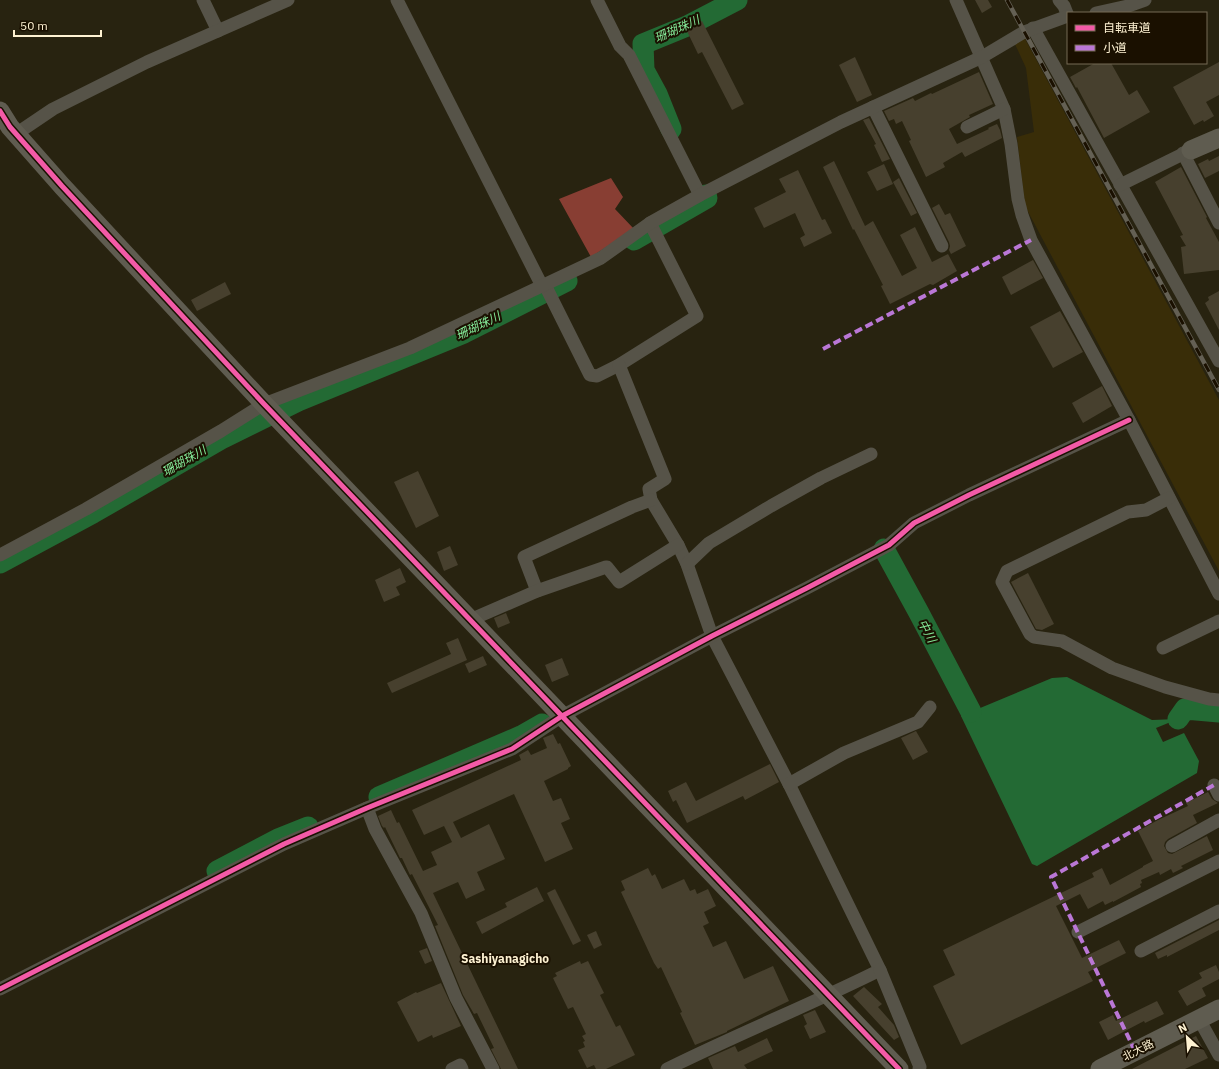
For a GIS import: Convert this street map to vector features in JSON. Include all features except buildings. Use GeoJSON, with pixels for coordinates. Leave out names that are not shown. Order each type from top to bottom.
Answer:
{"type":"FeatureCollection","features":[{"type":"Feature","properties":{"kind":"street"},"geometry":{"type":"LineString","coordinates":[[203,0],[218,31]]}},
{"type":"Feature","properties":{"kind":"street"},"geometry":{"type":"LineString","coordinates":[[9,131],[147,62],[288,0]]}},
{"type":"Feature","properties":{"kind":"street"},"geometry":{"type":"LineString","coordinates":[[398,0],[590,375],[597,376],[619,365],[697,316],[650,223]]}},
{"type":"Feature","properties":{"kind":"street"},"geometry":{"type":"LineString","coordinates":[[597,0],[620,46],[629,55],[700,196]]}},
{"type":"Feature","properties":{"kind":"street"},"geometry":{"type":"LineString","coordinates":[[956,0],[1004,109],[1010,137],[1018,199],[1031,240],[1129,420],[1219,594]]}},
{"type":"Feature","properties":{"kind":"street"},"geometry":{"type":"LineString","coordinates":[[1059,0],[1064,6],[1067,14]]}},
{"type":"Feature","properties":{"kind":"street"},"geometry":{"type":"LineString","coordinates":[[1101,12],[1128,6],[1145,0]]}},
{"type":"Feature","properties":{"kind":"street"},"geometry":{"type":"LineString","coordinates":[[0,555],[86,509],[221,431],[264,404],[410,348],[601,258],[650,223],[841,122],[982,57],[1033,28],[1067,16]]}},
{"type":"Feature","properties":{"kind":"street"},"geometry":{"type":"LineString","coordinates":[[1033,28],[1219,361]]}},
{"type":"Feature","properties":{"kind":"street"},"geometry":{"type":"LineString","coordinates":[[873,107],[942,246]]}},
{"type":"Feature","properties":{"kind":"street"},"geometry":{"type":"LineString","coordinates":[[967,127],[1004,109]]}},
{"type":"Feature","properties":{"kind":"street"},"geometry":{"type":"LineString","coordinates":[[0,111],[9,131],[264,404],[899,1069]]}},
{"type":"Feature","properties":{"kind":"street"},"geometry":{"type":"LineString","coordinates":[[1120,184],[1219,138]]}},
{"type":"Feature","properties":{"kind":"street"},"geometry":{"type":"LineString","coordinates":[[1187,152],[1219,223]]}},
{"type":"Feature","properties":{"kind":"street"},"geometry":{"type":"LineString","coordinates":[[619,365],[665,479],[649,489],[651,500],[678,545],[687,564],[712,636],[788,784],[880,970],[920,1067],[919,1069]]}},
{"type":"Feature","properties":{"kind":"street"},"geometry":{"type":"LineString","coordinates":[[0,989],[284,844],[367,808],[512,749],[562,716],[712,636],[889,545],[914,523],[969,495],[1129,420]]}},
{"type":"Feature","properties":{"kind":"street"},"geometry":{"type":"LineString","coordinates":[[687,564],[709,543],[821,478],[871,454]]}},
{"type":"Feature","properties":{"kind":"street"},"geometry":{"type":"LineString","coordinates":[[1169,498],[1146,510],[1128,512],[1007,571],[1002,582],[1030,634],[1034,637],[1062,641],[1112,668],[1165,687],[1209,699],[1219,700]]}},
{"type":"Feature","properties":{"kind":"street"},"geometry":{"type":"LineString","coordinates":[[537,591],[524,557],[632,507],[651,500]]}},
{"type":"Feature","properties":{"kind":"street"},"geometry":{"type":"LineString","coordinates":[[470,620],[537,591],[606,567],[617,582],[619,582],[678,545]]}},
{"type":"Feature","properties":{"kind":"street"},"geometry":{"type":"LineString","coordinates":[[1163,648],[1219,621]]}},
{"type":"Feature","properties":{"kind":"street"},"geometry":{"type":"LineString","coordinates":[[788,784],[844,754],[918,722],[930,707]]}},
{"type":"Feature","properties":{"kind":"street"},"geometry":{"type":"LineString","coordinates":[[367,808],[375,829],[421,913],[456,998],[493,1069]]}},
{"type":"Feature","properties":{"kind":"street"},"geometry":{"type":"LineString","coordinates":[[1172,846],[1219,820]]}},
{"type":"Feature","properties":{"kind":"street"},"geometry":{"type":"LineString","coordinates":[[1078,932],[1219,861]]}},
{"type":"Feature","properties":{"kind":"street"},"geometry":{"type":"LineString","coordinates":[[1141,951],[1219,912]]}},
{"type":"Feature","properties":{"kind":"street"},"geometry":{"type":"LineString","coordinates":[[666,1069],[760,1025],[829,995],[880,970]]}},
{"type":"Feature","properties":{"kind":"street","name":"北大路"},"geometry":{"type":"LineString","coordinates":[[1100,1069],[1219,1009]]}},
{"type":"Feature","properties":{"kind":"street"},"geometry":{"type":"LineString","coordinates":[[1199,1019],[1219,1055]]}},
{"type":"Feature","properties":{"kind":"street"},"geometry":{"type":"LineString","coordinates":[[452,1069],[460,1065],[462,1069]]}},
{"type":"Feature","properties":{"kind":"shaded area"},"geometry":{"type":"Polygon","coordinates":[[[1024,37],[1219,400],[1219,571],[1025,206],[1017,137],[1034,132],[1026,68],[1014,42],[1024,37]]]}},
{"type":"Feature","properties":{"kind":"shaded area"},"geometry":{"type":"Polygon","coordinates":[[[611,178],[623,197],[615,209],[634,229],[591,257],[559,199],[611,178]]]}},
{"type":"Feature","properties":{"kind":"shaded area"},"geometry":{"type":"Polygon","coordinates":[[[1067,677],[1152,720],[1178,719],[1156,728],[1163,742],[1184,733],[1199,761],[1197,773],[1037,866],[1032,864],[961,716],[1052,678],[1067,677]]]}},
{"type":"Feature","properties":{"kind":"waterway","name":"珊瑚珠川"},"geometry":{"type":"LineString","coordinates":[[671,129],[657,94],[644,70],[643,44],[687,26],[737,0]]}},
{"type":"Feature","properties":{"kind":"waterway","name":"珊瑚珠川"},"geometry":{"type":"LineString","coordinates":[[634,240],[707,198],[706,195]]}},
{"type":"Feature","properties":{"kind":"waterway","name":"珊瑚珠川"},"geometry":{"type":"LineString","coordinates":[[0,563],[93,513],[223,438],[298,401],[464,333],[567,281]]}},
{"type":"Feature","properties":{"kind":"waterway","name":"中川"},"geometry":{"type":"LineString","coordinates":[[884,549],[971,712]]}},
{"type":"Feature","properties":{"kind":"waterway","name":"中川"},"geometry":{"type":"LineString","coordinates":[[1178,719],[1185,709],[1219,712]]}},
{"type":"Feature","properties":{"kind":"waterway","name":"中川"},"geometry":{"type":"LineString","coordinates":[[379,797],[521,736],[542,724]]}},
{"type":"Feature","properties":{"kind":"waterway","name":"中川"},"geometry":{"type":"LineString","coordinates":[[217,871],[278,839],[308,827]]}},
{"type":"Feature","properties":{"kind":"railway"},"geometry":{"type":"LineString","coordinates":[[1007,0],[1219,390]]}},
{"type":"Feature","properties":{"kind":"marked path"},"geometry":{"type":"LineString","coordinates":[[823,349],[1031,240]]}},
{"type":"Feature","properties":{"kind":"marked path"},"geometry":{"type":"LineString","coordinates":[[1135,1051],[1051,877],[1214,785]]}},
{"type":"Feature","properties":{"kind":"cycle path"},"geometry":{"type":"LineString","coordinates":[[0,111],[10,127],[62,186],[264,404],[899,1069]]}},
{"type":"Feature","properties":{"kind":"cycle path"},"geometry":{"type":"LineString","coordinates":[[0,989],[284,844],[367,808],[512,749],[562,716],[712,636],[889,545],[914,523],[969,495],[1129,420]]}},
{"type":"Feature","properties":{"kind":"district","name":"Sashiyanagicho"},"geometry":{"type":"Point","coordinates":[505,959]}}]}
